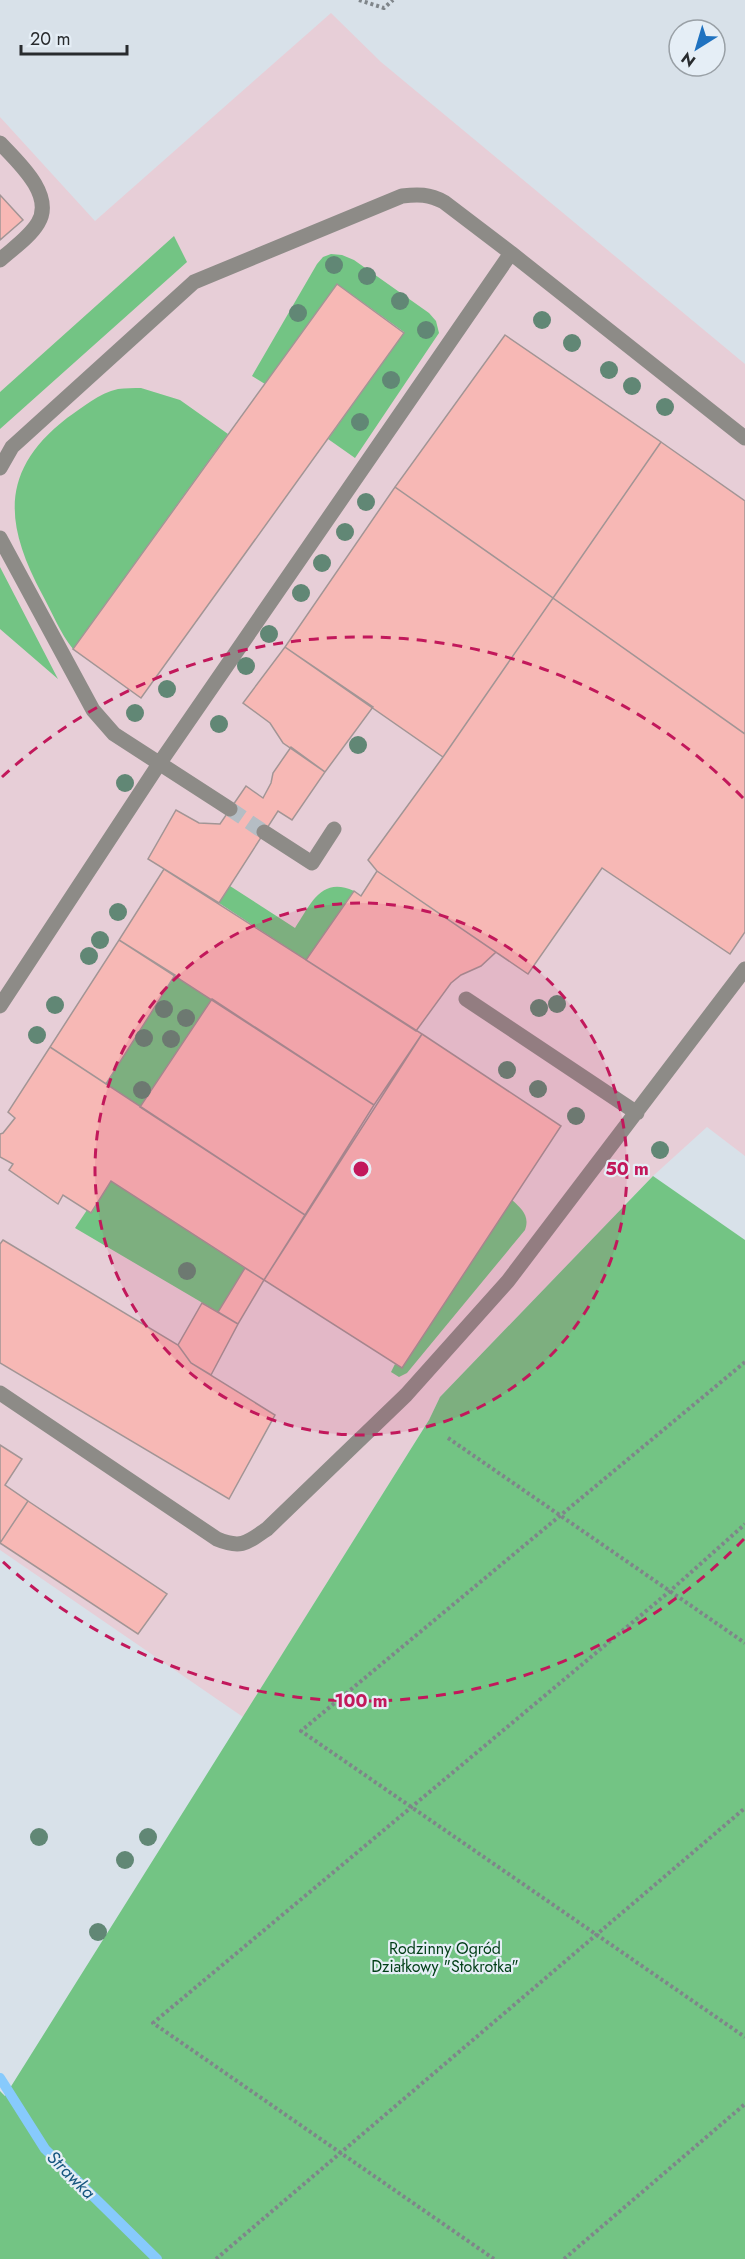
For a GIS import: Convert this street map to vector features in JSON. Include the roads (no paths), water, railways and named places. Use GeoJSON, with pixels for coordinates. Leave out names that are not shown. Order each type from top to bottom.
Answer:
{"type":"FeatureCollection","features":[{"type":"Feature","properties":{"kind":"lane"},"geometry":{"type":"LineString","coordinates":[[0,143],[31,178],[40,197],[42,214],[33,230],[0,260]]}},
{"type":"Feature","properties":{"kind":"lane"},"geometry":{"type":"LineString","coordinates":[[0,468],[12,447],[194,282],[402,196],[420,194],[433,196],[444,202],[745,438]]}},
{"type":"Feature","properties":{"kind":"lane"},"geometry":{"type":"LineString","coordinates":[[0,1006],[159,764],[511,253]]}},
{"type":"Feature","properties":{"kind":"lane"},"geometry":{"type":"LineString","coordinates":[[0,538],[93,710],[114,734],[230,809]]}},
{"type":"Feature","properties":{"kind":"lane"},"geometry":{"type":"LineString","coordinates":[[264,832],[312,863],[334,829]]}},
{"type":"Feature","properties":{"kind":"lane"},"geometry":{"type":"LineString","coordinates":[[0,1393],[217,1539],[232,1545],[247,1542],[267,1529],[406,1395],[508,1281],[745,969]]}},
{"type":"Feature","properties":{"kind":"lane"},"geometry":{"type":"LineString","coordinates":[[466,999],[637,1113]]}},
{"type":"Feature","properties":{"kind":"waterway","name":"Strawka"},"geometry":{"type":"LineString","coordinates":[[0,2078],[45,2149],[157,2259]]}},
{"type":"Feature","properties":{"kind":"tunnel"},"geometry":{"type":"LineString","coordinates":[[230,809],[264,832]]}},
{"type":"Feature","properties":{"kind":"park label","name":"Rodzinny Ogród Działkowy \"Stokrotka\""},"geometry":{"type":"Point","coordinates":[445,1957]}}]}
